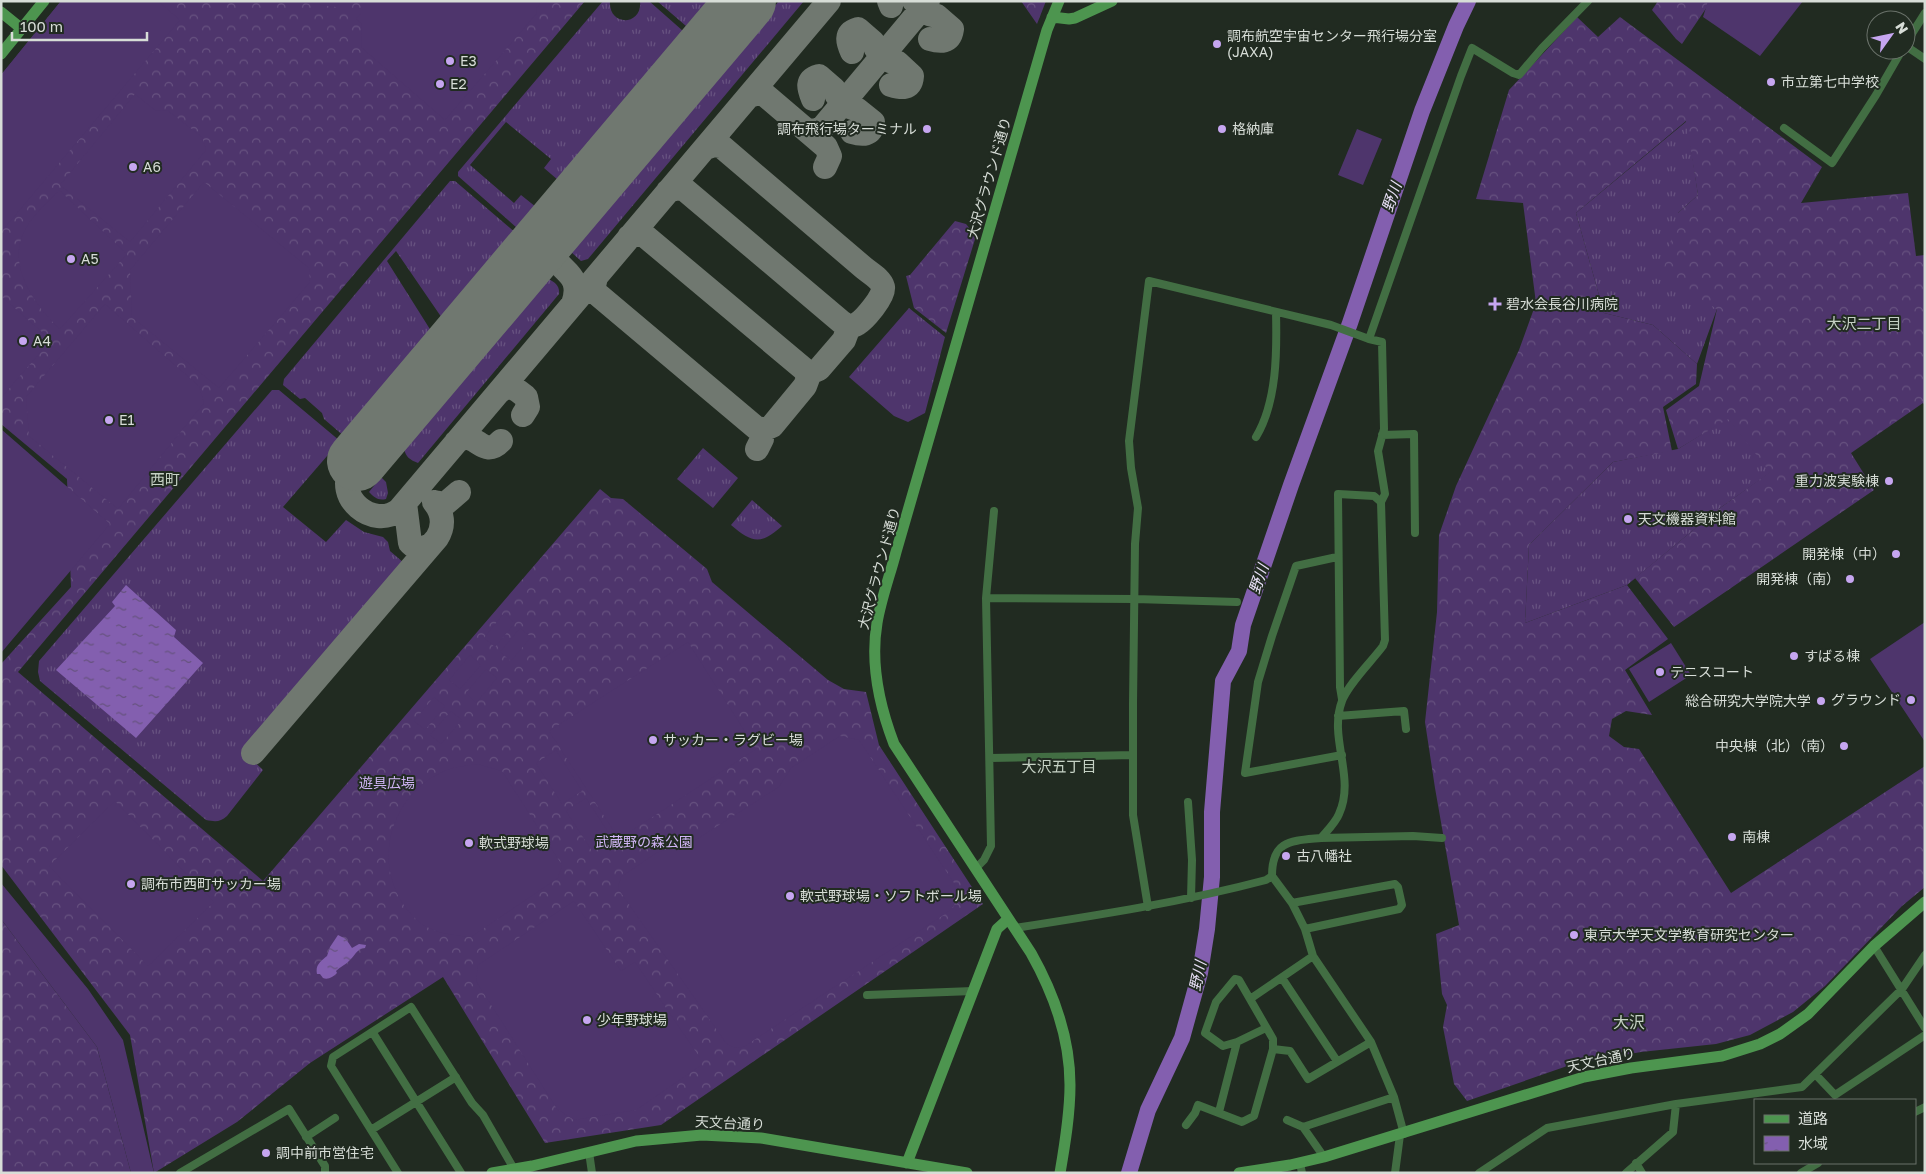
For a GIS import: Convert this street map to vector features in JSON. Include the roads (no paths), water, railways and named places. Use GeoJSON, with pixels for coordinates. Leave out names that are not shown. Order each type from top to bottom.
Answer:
{"type":"FeatureCollection","features":[{"type":"Feature","properties":{"kind":"street"},"geometry":{"type":"LineString","coordinates":[[1,54],[44,1]]}},
{"type":"Feature","properties":{"kind":"street","name":"大沢グラウンド通り"},"geometry":{"type":"LineString","coordinates":[[1059,1],[1052,17],[880,611],[876,633],[875,676],[881,707],[894,744],[1031,953],[1046,982],[1065,1040],[1070,1084],[1066,1135],[1060,1173]]}},
{"type":"Feature","properties":{"kind":"street"},"geometry":{"type":"LineString","coordinates":[[1052,17],[1075,18],[1112,1]]}},
{"type":"Feature","properties":{"kind":"street"},"geometry":{"type":"LineString","coordinates":[[1368,338],[1472,48],[1513,74],[1519,75],[1542,48],[1588,1]]}},
{"type":"Feature","properties":{"kind":"street"},"geometry":{"type":"LineString","coordinates":[[1,12],[22,29]]}},
{"type":"Feature","properties":{"kind":"street"},"geometry":{"type":"LineString","coordinates":[[1916,28],[1925,13]]}},
{"type":"Feature","properties":{"kind":"street"},"geometry":{"type":"LineString","coordinates":[[1784,128],[1832,163],[1896,60]]}},
{"type":"Feature","properties":{"kind":"street"},"geometry":{"type":"LineString","coordinates":[[1148,907],[1133,816],[1135,599],[1138,508],[1131,468],[1129,441],[1149,281],[1334,326],[1382,342],[1384,429],[1378,451],[1385,494],[1381,502],[1385,640],[1384,646],[1356,678],[1342,699],[1337,726],[1346,790],[1339,814],[1322,838]]}},
{"type":"Feature","properties":{"kind":"street"},"geometry":{"type":"LineString","coordinates":[[1256,437],[1262,426],[1277,357],[1276,312]]}},
{"type":"Feature","properties":{"kind":"street"},"geometry":{"type":"LineString","coordinates":[[1382,435],[1414,434],[1415,533]]}},
{"type":"Feature","properties":{"kind":"street"},"geometry":{"type":"LineString","coordinates":[[1342,699],[1340,687],[1338,494],[1374,496],[1381,502]]}},
{"type":"Feature","properties":{"kind":"street"},"geometry":{"type":"LineString","coordinates":[[975,869],[984,860],[991,846],[986,598],[994,511]]}},
{"type":"Feature","properties":{"kind":"street"},"geometry":{"type":"LineString","coordinates":[[1338,557],[1296,566],[1258,682],[1245,773],[1342,755]]}},
{"type":"Feature","properties":{"kind":"street"},"geometry":{"type":"LineString","coordinates":[[986,598],[1237,602]]}},
{"type":"Feature","properties":{"kind":"street"},"geometry":{"type":"LineString","coordinates":[[1338,716],[1404,711],[1406,729]]}},
{"type":"Feature","properties":{"kind":"street"},"geometry":{"type":"LineString","coordinates":[[990,758],[1133,755]]}},
{"type":"Feature","properties":{"kind":"street"},"geometry":{"type":"LineString","coordinates":[[1188,802],[1192,860],[1191,898]]}},
{"type":"Feature","properties":{"kind":"street"},"geometry":{"type":"LineString","coordinates":[[1394,1173],[1402,1134],[1394,1097],[1371,1042],[1313,956],[1305,929],[1292,903],[1272,876],[1274,855],[1279,848],[1289,843],[1322,838],[1413,836],[1442,838]]}},
{"type":"Feature","properties":{"kind":"street"},"geometry":{"type":"LineString","coordinates":[[905,1168],[997,929],[1012,924],[1148,907],[1232,889],[1266,880],[1272,876]]}},
{"type":"Feature","properties":{"kind":"street"},"geometry":{"type":"LineString","coordinates":[[1292,903],[1395,884],[1398,887],[1402,905],[1400,909],[1305,929]]}},
{"type":"Feature","properties":{"kind":"street","name":"天文台通り"},"geometry":{"type":"LineString","coordinates":[[1239,1173],[1301,1168],[1324,1157],[1600,1073],[1722,1056],[1752,1047],[1780,1034],[1808,1014],[1874,946],[1925,902]]}},
{"type":"Feature","properties":{"kind":"street"},"geometry":{"type":"LineString","coordinates":[[1874,946],[1925,1028]]}},
{"type":"Feature","properties":{"kind":"street"},"geometry":{"type":"LineString","coordinates":[[1479,1173],[1546,1128],[1676,1104],[1802,1087],[1902,989],[1925,955]]}},
{"type":"Feature","properties":{"kind":"street"},"geometry":{"type":"LineString","coordinates":[[1250,998],[1313,956]]}},
{"type":"Feature","properties":{"kind":"street"},"geometry":{"type":"LineString","coordinates":[[1282,978],[1337,1061]]}},
{"type":"Feature","properties":{"kind":"street"},"geometry":{"type":"LineString","coordinates":[[1186,1125],[1195,1113],[1198,1105],[1242,1122],[1254,1116],[1273,1049],[1273,1039],[1239,980],[1235,979],[1216,1002],[1206,1033],[1223,1046],[1237,1042],[1266,1028]]}},
{"type":"Feature","properties":{"kind":"street"},"geometry":{"type":"LineString","coordinates":[[867,995],[972,991]]}},
{"type":"Feature","properties":{"kind":"street"},"geometry":{"type":"LineString","coordinates":[[398,1173],[331,1066],[333,1058],[411,1007],[472,1102],[483,1115],[514,1169]]}},
{"type":"Feature","properties":{"kind":"street"},"geometry":{"type":"LineString","coordinates":[[372,1033],[461,1173]]}},
{"type":"Feature","properties":{"kind":"street"},"geometry":{"type":"LineString","coordinates":[[1816,1075],[1835,1095],[1925,1035]]}},
{"type":"Feature","properties":{"kind":"street"},"geometry":{"type":"LineString","coordinates":[[1219,1112],[1237,1042]]}},
{"type":"Feature","properties":{"kind":"street"},"geometry":{"type":"LineString","coordinates":[[1273,1049],[1290,1051],[1308,1079],[1371,1042]]}},
{"type":"Feature","properties":{"kind":"street"},"geometry":{"type":"LineString","coordinates":[[371,1130],[456,1077]]}},
{"type":"Feature","properties":{"kind":"street"},"geometry":{"type":"LineString","coordinates":[[1302,1127],[1394,1097]]}},
{"type":"Feature","properties":{"kind":"street"},"geometry":{"type":"LineString","coordinates":[[1626,1173],[1673,1132],[1676,1104]]}},
{"type":"Feature","properties":{"kind":"street"},"geometry":{"type":"LineString","coordinates":[[180,1173],[289,1109],[325,1166],[325,1173]]}},
{"type":"Feature","properties":{"kind":"street"},"geometry":{"type":"LineString","coordinates":[[306,1137],[335,1118]]}},
{"type":"Feature","properties":{"kind":"street"},"geometry":{"type":"LineString","coordinates":[[1287,1120],[1302,1127],[1324,1157]]}},
{"type":"Feature","properties":{"kind":"street","name":"天文台通り"},"geometry":{"type":"LineString","coordinates":[[492,1173],[652,1139],[713,1135],[761,1138],[905,1168],[967,1173]]}},
{"type":"Feature","properties":{"kind":"street"},"geometry":{"type":"LineString","coordinates":[[589,1152],[592,1173]]}},
{"type":"Feature","properties":{"kind":"street"},"geometry":{"type":"LineString","coordinates":[[1636,1163],[1642,1173]]}},
{"type":"Feature","properties":{"kind":"street"},"geometry":{"type":"LineString","coordinates":[[1801,1173],[1816,1164]]}},
{"type":"Feature","properties":{"kind":"water"},"geometry":{"type":"Polygon","coordinates":[[[126,585],[176,630],[174,637],[203,663],[136,738],[56,670],[115,606],[112,602],[126,585]]]}},
{"type":"Feature","properties":{"kind":"water"},"geometry":{"type":"Polygon","coordinates":[[[338,935],[346,939],[352,948],[359,944],[366,945],[365,948],[358,951],[336,971],[337,973],[334,976],[325,979],[320,974],[317,974],[318,966],[327,956],[330,947],[338,935]]]}},
{"type":"Feature","properties":{"kind":"waterway","name":"野川"},"geometry":{"type":"LineString","coordinates":[[1129,1173],[1148,1110],[1182,1038],[1200,973],[1212,877],[1212,812],[1223,681],[1239,651],[1243,625],[1291,485],[1350,323],[1422,111],[1468,1]]}},
{"type":"Feature","properties":{"kind":"place","name":"調布航空宇宙センター飛行場分室 (JAXA)"},"geometry":{"type":"Point","coordinates":[1217,44]}},
{"type":"Feature","properties":{"kind":"place","name":"E3"},"geometry":{"type":"Point","coordinates":[450,61]}},
{"type":"Feature","properties":{"kind":"place","name":"市立第七中学校"},"geometry":{"type":"Point","coordinates":[1771,82]}},
{"type":"Feature","properties":{"kind":"place","name":"E2"},"geometry":{"type":"Point","coordinates":[440,84]}},
{"type":"Feature","properties":{"kind":"place","name":"調布飛行場ターミナル"},"geometry":{"type":"Point","coordinates":[927,129]}},
{"type":"Feature","properties":{"kind":"place","name":"格納庫"},"geometry":{"type":"Point","coordinates":[1222,129]}},
{"type":"Feature","properties":{"kind":"place","name":"A6"},"geometry":{"type":"Point","coordinates":[133,167]}},
{"type":"Feature","properties":{"kind":"place","name":"A5"},"geometry":{"type":"Point","coordinates":[71,259]}},
{"type":"Feature","properties":{"kind":"place","name":"碧水会長谷川病院"},"geometry":{"type":"Point","coordinates":[1495,304]}},
{"type":"Feature","properties":{"kind":"place","name":"A4"},"geometry":{"type":"Point","coordinates":[23,341]}},
{"type":"Feature","properties":{"kind":"place","name":"E1"},"geometry":{"type":"Point","coordinates":[109,420]}},
{"type":"Feature","properties":{"kind":"place","name":"重力波実験棟"},"geometry":{"type":"Point","coordinates":[1889,481]}},
{"type":"Feature","properties":{"kind":"place","name":"天文機器資料館"},"geometry":{"type":"Point","coordinates":[1628,519]}},
{"type":"Feature","properties":{"kind":"place","name":"開発棟（中）"},"geometry":{"type":"Point","coordinates":[1896,554]}},
{"type":"Feature","properties":{"kind":"place","name":"開発棟（南）"},"geometry":{"type":"Point","coordinates":[1850,579]}},
{"type":"Feature","properties":{"kind":"place","name":"すばる棟"},"geometry":{"type":"Point","coordinates":[1794,656]}},
{"type":"Feature","properties":{"kind":"place","name":"テニスコート"},"geometry":{"type":"Point","coordinates":[1660,672]}},
{"type":"Feature","properties":{"kind":"place","name":"グラウンド"},"geometry":{"type":"Point","coordinates":[1911,700]}},
{"type":"Feature","properties":{"kind":"place","name":"総合研究大学院大学"},"geometry":{"type":"Point","coordinates":[1821,701]}},
{"type":"Feature","properties":{"kind":"place","name":"サッカー・ラグビー場"},"geometry":{"type":"Point","coordinates":[653,740]}},
{"type":"Feature","properties":{"kind":"place","name":"中央棟（北）（南）"},"geometry":{"type":"Point","coordinates":[1844,746]}},
{"type":"Feature","properties":{"kind":"place","name":"南棟"},"geometry":{"type":"Point","coordinates":[1732,837]}},
{"type":"Feature","properties":{"kind":"place","name":"軟式野球場"},"geometry":{"type":"Point","coordinates":[469,843]}},
{"type":"Feature","properties":{"kind":"place","name":"古八幡社"},"geometry":{"type":"Point","coordinates":[1286,856]}},
{"type":"Feature","properties":{"kind":"place","name":"調布市西町サッカー場"},"geometry":{"type":"Point","coordinates":[131,884]}},
{"type":"Feature","properties":{"kind":"place","name":"軟式野球場・ソフトボール場"},"geometry":{"type":"Point","coordinates":[790,896]}},
{"type":"Feature","properties":{"kind":"place","name":"東京大学天文学教育研究センター"},"geometry":{"type":"Point","coordinates":[1574,935]}},
{"type":"Feature","properties":{"kind":"place","name":"少年野球場"},"geometry":{"type":"Point","coordinates":[587,1020]}},
{"type":"Feature","properties":{"kind":"place","name":"調中前市営住宅"},"geometry":{"type":"Point","coordinates":[266,1153]}},
{"type":"Feature","properties":{"kind":"district","name":"大沢二丁目"},"geometry":{"type":"Point","coordinates":[1864,324]}},
{"type":"Feature","properties":{"kind":"district","name":"西町"},"geometry":{"type":"Point","coordinates":[165,480]}},
{"type":"Feature","properties":{"kind":"district","name":"大沢五丁目"},"geometry":{"type":"Point","coordinates":[1059,767]}},
{"type":"Feature","properties":{"kind":"district","name":"大沢"},"geometry":{"type":"Point","coordinates":[1629,1022]}},
{"type":"Feature","properties":{"kind":"park label","name":"遊具広場"},"geometry":{"type":"Point","coordinates":[387,783]}},
{"type":"Feature","properties":{"kind":"park label","name":"武蔵野の森公園"},"geometry":{"type":"Point","coordinates":[644,842]}}]}
